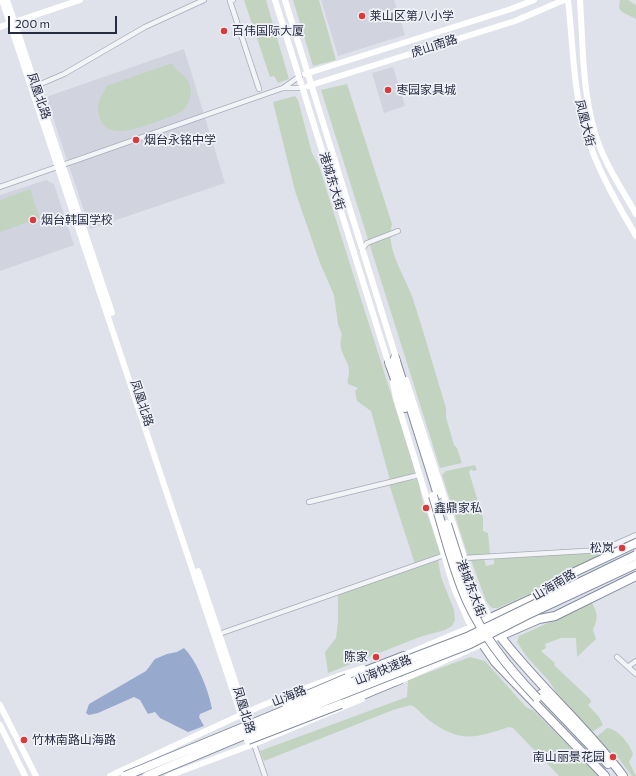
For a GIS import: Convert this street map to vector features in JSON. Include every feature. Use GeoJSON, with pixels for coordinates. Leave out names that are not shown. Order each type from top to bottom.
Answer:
{"type":"FeatureCollection","features":[{"type":"Feature","properties":{"kind":"highway","name":"港城东大街"},"geometry":{"type":"LineString","coordinates":[[392,360],[467,600],[475,617],[508,666],[620,776]]}},
{"type":"Feature","properties":{"kind":"highway","name":"山海南路"},"geometry":{"type":"LineString","coordinates":[[471,626],[490,619],[546,592],[564,577],[636,543]]}},
{"type":"Feature","properties":{"kind":"highway"},"geometry":{"type":"LineString","coordinates":[[546,592],[636,548]]}},
{"type":"Feature","properties":{"kind":"highway","name":"山海快速路"},"geometry":{"type":"LineString","coordinates":[[125,776],[467,637],[636,555]]}},
{"type":"Feature","properties":{"kind":"highway","name":"山海快速路"},"geometry":{"type":"LineString","coordinates":[[147,776],[328,700],[470,644],[527,615],[636,564]]}},
{"type":"Feature","properties":{"kind":"highway"},"geometry":{"type":"LineString","coordinates":[[539,619],[636,572]]}},
{"type":"Feature","properties":{"kind":"highway","name":"山海南路"},"geometry":{"type":"LineString","coordinates":[[500,636],[539,619],[555,616],[636,576]]}},
{"type":"Feature","properties":{"kind":"highway","name":"港城东大街"},"geometry":{"type":"LineString","coordinates":[[471,626],[495,662],[605,776]]}},
{"type":"Feature","properties":{"kind":"highway","name":"港城东大街"},"geometry":{"type":"LineString","coordinates":[[500,636],[532,675],[586,732],[623,776]]}},
{"type":"Feature","properties":{"kind":"highway"},"geometry":{"type":"LineString","coordinates":[[154,764],[197,742],[347,678],[404,656]]}},
{"type":"Feature","properties":{"kind":"highway"},"geometry":{"type":"LineString","coordinates":[[154,776],[399,680]]}},
{"type":"Feature","properties":{"kind":"highway","name":"港城东大街"},"geometry":{"type":"LineString","coordinates":[[539,696],[612,776]]}},
{"type":"Feature","properties":{"kind":"main road","name":"凤凰北路"},"geometry":{"type":"LineString","coordinates":[[2,0],[36,86],[61,166],[254,744]]}},
{"type":"Feature","properties":{"kind":"main road","name":"凤凰北路"},"geometry":{"type":"LineString","coordinates":[[7,0],[12,23],[219,634],[244,714]]}},
{"type":"Feature","properties":{"kind":"main road"},"geometry":{"type":"LineString","coordinates":[[0,27],[80,0]]}},
{"type":"Feature","properties":{"kind":"main road","name":"港城东大街"},"geometry":{"type":"LineString","coordinates":[[275,0],[392,360],[406,378],[464,558],[474,585],[500,636]]}},
{"type":"Feature","properties":{"kind":"main road","name":"港城东大街"},"geometry":{"type":"LineString","coordinates":[[284,0],[362,249],[392,360],[396,398],[419,475],[454,588],[471,626]]}},
{"type":"Feature","properties":{"kind":"main road","name":"虎山南路"},"geometry":{"type":"LineString","coordinates":[[300,76],[511,9],[534,0]]}},
{"type":"Feature","properties":{"kind":"main road","name":"虎山南路"},"geometry":{"type":"LineString","coordinates":[[303,88],[515,21],[564,0]]}},
{"type":"Feature","properties":{"kind":"main road","name":"凤凰大街"},"geometry":{"type":"LineString","coordinates":[[568,0],[579,102],[585,132],[597,164],[636,236]]}},
{"type":"Feature","properties":{"kind":"main road","name":"凤凰大街"},"geometry":{"type":"LineString","coordinates":[[580,0],[588,101],[595,134],[636,214]]}},
{"type":"Feature","properties":{"kind":"main road","name":"山海路"},"geometry":{"type":"LineString","coordinates":[[110,776],[244,714],[343,674],[404,656],[471,626]]}},
{"type":"Feature","properties":{"kind":"main road"},"geometry":{"type":"LineString","coordinates":[[168,776],[254,744],[353,704],[399,680],[500,636]]}},
{"type":"Feature","properties":{"kind":"main road"},"geometry":{"type":"LineString","coordinates":[[0,705],[36,776]]}},
{"type":"Feature","properties":{"kind":"main road"},"geometry":{"type":"LineString","coordinates":[[0,725],[25,776]]}},
{"type":"Feature","properties":{"kind":"main road"},"geometry":{"type":"LineString","coordinates":[[19,764],[26,774],[29,774],[30,770],[28,761]]}},
{"type":"Feature","properties":{"kind":"street"},"geometry":{"type":"LineString","coordinates":[[36,86],[64,74],[145,27],[204,0]]}},
{"type":"Feature","properties":{"kind":"street"},"geometry":{"type":"LineString","coordinates":[[233,0],[230,1],[259,89]]}},
{"type":"Feature","properties":{"kind":"street"},"geometry":{"type":"LineString","coordinates":[[0,187],[283,88],[300,76]]}},
{"type":"Feature","properties":{"kind":"street"},"geometry":{"type":"LineString","coordinates":[[283,88],[303,88]]}},
{"type":"Feature","properties":{"kind":"street"},"geometry":{"type":"LineString","coordinates":[[362,249],[367,243],[398,231]]}},
{"type":"Feature","properties":{"kind":"street"},"geometry":{"type":"LineString","coordinates":[[309,502],[419,475]]}},
{"type":"Feature","properties":{"kind":"street"},"geometry":{"type":"LineString","coordinates":[[464,558],[602,550],[636,535]]}},
{"type":"Feature","properties":{"kind":"street"},"geometry":{"type":"LineString","coordinates":[[219,634],[445,555]]}},
{"type":"Feature","properties":{"kind":"street"},"geometry":{"type":"LineString","coordinates":[[617,657],[629,666],[636,674]]}},
{"type":"Feature","properties":{"kind":"street"},"geometry":{"type":"LineString","coordinates":[[629,666],[636,661]]}},
{"type":"Feature","properties":{"kind":"street"},"geometry":{"type":"LineString","coordinates":[[254,744],[265,776]]}},
{"type":"Feature","properties":{"kind":"shaded area","name":"莱山区第八小学"},"geometry":{"type":"Polygon","coordinates":[[[321,0],[394,0],[405,35],[338,56],[321,0]]]}},
{"type":"Feature","properties":{"kind":"shaded area","name":"烟台永铭中学"},"geometry":{"type":"Polygon","coordinates":[[[184,49],[225,183],[90,229],[46,97],[184,49]]]}},
{"type":"Feature","properties":{"kind":"shaded area","name":"枣园家具城"},"geometry":{"type":"Polygon","coordinates":[[[393,67],[405,106],[384,113],[372,73],[393,67]]]}},
{"type":"Feature","properties":{"kind":"shaded area","name":"烟台韩国学校"},"geometry":{"type":"Polygon","coordinates":[[[46,180],[54,184],[74,245],[0,271],[0,195],[46,180]]]}},
{"type":"Feature","properties":{"kind":"green space"},"geometry":{"type":"Polygon","coordinates":[[[244,0],[266,0],[289,79],[278,83],[274,76],[270,77],[244,0]]]}},
{"type":"Feature","properties":{"kind":"green space"},"geometry":{"type":"Polygon","coordinates":[[[293,0],[319,0],[336,60],[313,66],[293,0]]]}},
{"type":"Feature","properties":{"kind":"green space"},"geometry":{"type":"Polygon","coordinates":[[[620,0],[628,0],[636,5],[636,19],[622,12],[619,8],[620,0]]]}},
{"type":"Feature","properties":{"kind":"green space"},"geometry":{"type":"Polygon","coordinates":[[[172,63],[174,67],[189,81],[191,92],[187,105],[184,109],[169,117],[131,130],[114,131],[106,127],[101,121],[98,111],[98,103],[106,86],[172,63]]]}},
{"type":"Feature","properties":{"kind":"green space"},"geometry":{"type":"Polygon","coordinates":[[[347,84],[392,224],[391,243],[393,253],[413,299],[446,408],[446,417],[454,445],[457,448],[462,463],[440,468],[321,90],[347,84]]]}},
{"type":"Feature","properties":{"kind":"green space"},"geometry":{"type":"Polygon","coordinates":[[[295,96],[298,100],[312,153],[319,166],[416,473],[390,480],[371,411],[357,401],[355,391],[358,388],[348,384],[349,368],[342,351],[342,335],[338,324],[334,295],[320,263],[295,191],[273,102],[295,96]]]}},
{"type":"Feature","properties":{"kind":"green space"},"geometry":{"type":"Polygon","coordinates":[[[30,189],[40,218],[0,232],[0,200],[30,189]]]}},
{"type":"Feature","properties":{"kind":"green space"},"geometry":{"type":"Polygon","coordinates":[[[475,465],[477,470],[473,471],[471,469],[469,472],[483,518],[483,531],[488,533],[490,554],[468,556],[442,475],[446,471],[475,465]]]}},
{"type":"Feature","properties":{"kind":"green space"},"geometry":{"type":"Polygon","coordinates":[[[418,479],[422,499],[441,554],[415,564],[389,484],[418,479]]]}},
{"type":"Feature","properties":{"kind":"green space"},"geometry":{"type":"Polygon","coordinates":[[[596,552],[599,555],[594,559],[538,590],[498,608],[492,608],[486,601],[471,560],[484,559],[486,566],[494,564],[494,559],[596,552]]]}},
{"type":"Feature","properties":{"kind":"green space"},"geometry":{"type":"Polygon","coordinates":[[[438,560],[441,577],[454,610],[455,620],[452,626],[445,630],[420,637],[328,673],[325,652],[336,638],[338,621],[338,594],[438,560]]]}},
{"type":"Feature","properties":{"kind":"green space"},"geometry":{"type":"Polygon","coordinates":[[[592,603],[597,616],[593,630],[596,639],[577,657],[576,638],[561,638],[545,644],[546,648],[541,651],[555,663],[554,665],[590,699],[591,702],[588,705],[599,717],[603,725],[592,732],[556,692],[549,681],[527,657],[517,642],[519,636],[592,603]]]}},
{"type":"Feature","properties":{"kind":"green space"},"geometry":{"type":"Polygon","coordinates":[[[470,657],[485,661],[526,707],[534,711],[599,776],[559,776],[513,728],[509,727],[477,736],[450,733],[430,721],[411,705],[393,710],[264,761],[260,751],[407,697],[408,680],[470,657]]]}},
{"type":"Feature","properties":{"kind":"green space"},"geometry":{"type":"Polygon","coordinates":[[[607,728],[619,734],[629,746],[633,754],[629,762],[636,776],[632,776],[619,759],[595,738],[607,728]]]}},
{"type":"Feature","properties":{"kind":"water"},"geometry":{"type":"Polygon","coordinates":[[[184,648],[198,668],[212,709],[200,714],[199,717],[204,726],[188,732],[160,718],[155,712],[148,714],[140,700],[134,697],[98,713],[89,715],[86,713],[89,704],[146,671],[155,659],[177,652],[184,648]]]}},
{"type":"Feature","properties":{"kind":"place","name":"莱山区第八小学"},"geometry":{"type":"Point","coordinates":[362,16]}},
{"type":"Feature","properties":{"kind":"place","name":"百伟国际大厦"},"geometry":{"type":"Point","coordinates":[224,31]}},
{"type":"Feature","properties":{"kind":"place","name":"枣园家具城"},"geometry":{"type":"Point","coordinates":[388,90]}},
{"type":"Feature","properties":{"kind":"place","name":"烟台永铭中学"},"geometry":{"type":"Point","coordinates":[136,140]}},
{"type":"Feature","properties":{"kind":"place","name":"烟台韩国学校"},"geometry":{"type":"Point","coordinates":[33,220]}},
{"type":"Feature","properties":{"kind":"place","name":"鑫鼎家私"},"geometry":{"type":"Point","coordinates":[426,508]}},
{"type":"Feature","properties":{"kind":"place","name":"松岚"},"geometry":{"type":"Point","coordinates":[622,548]}},
{"type":"Feature","properties":{"kind":"place","name":"陈家"},"geometry":{"type":"Point","coordinates":[376,657]}},
{"type":"Feature","properties":{"kind":"place","name":"竹林南路山海路"},"geometry":{"type":"Point","coordinates":[24,740]}},
{"type":"Feature","properties":{"kind":"place","name":"南山丽景花园"},"geometry":{"type":"Point","coordinates":[613,757]}}]}
